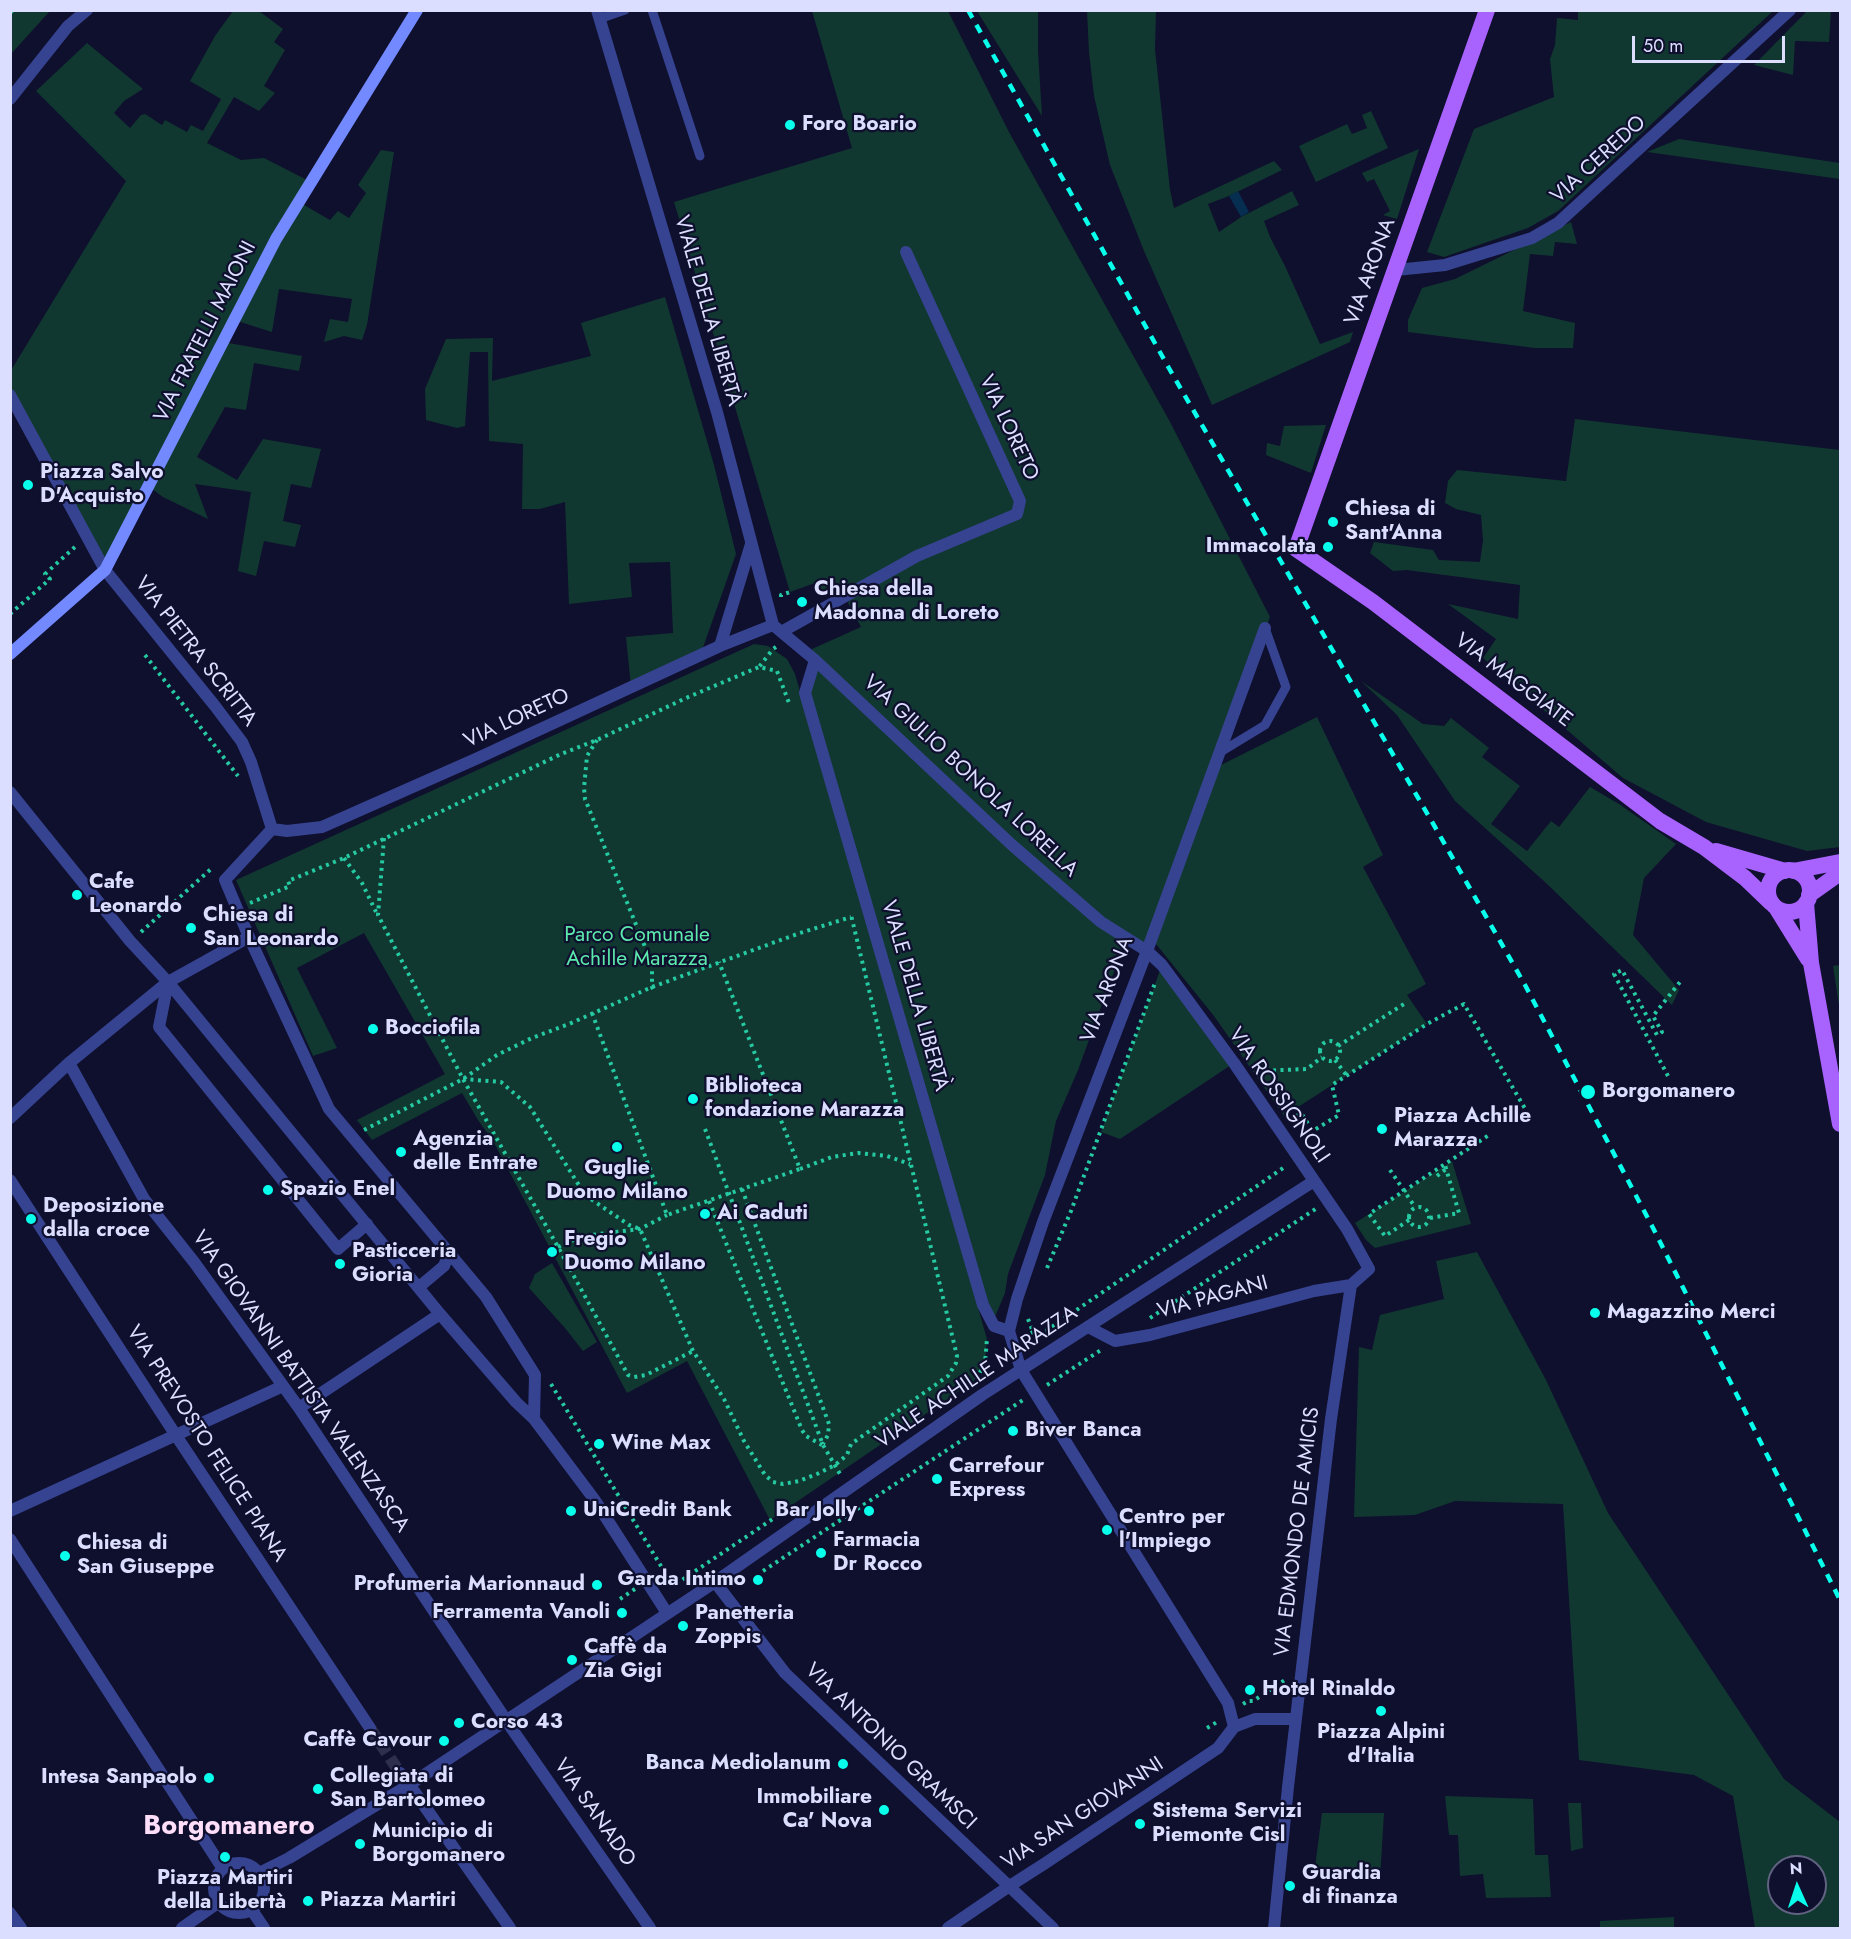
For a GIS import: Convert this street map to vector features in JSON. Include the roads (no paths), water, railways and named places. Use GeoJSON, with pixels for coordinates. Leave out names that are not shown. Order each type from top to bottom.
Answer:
{"type":"FeatureCollection","features":[{"type":"Feature","properties":{"kind":"main road","name":"VIA FRATELLI MAIONI"},"geometry":{"type":"LineString","coordinates":[[10,654],[105,570],[276,238],[417,10]]}},
{"type":"Feature","properties":{"kind":"main road","name":"VIA ARONA"},"geometry":{"type":"LineString","coordinates":[[1296,549],[1487,10]]}},
{"type":"Feature","properties":{"kind":"main road","name":"VIA MAGGIATE"},"geometry":{"type":"LineString","coordinates":[[1296,549],[1373,602],[1660,821],[1704,847],[1745,878],[1774,906],[1811,963]]}},
{"type":"Feature","properties":{"kind":"main road","name":"VIA MAGGIATE"},"geometry":{"type":"LineString","coordinates":[[1704,847],[1789,871],[1840,862]]}},
{"type":"Feature","properties":{"kind":"main road"},"geometry":{"type":"LineString","coordinates":[[1840,873],[1808,899],[1796,911],[1789,912],[1774,906],[1768,890],[1769,883],[1778,873],[1789,871],[1804,877],[1810,889],[1808,899],[1811,963],[1840,1124]]}},
{"type":"Feature","properties":{"kind":"street"},"geometry":{"type":"LineString","coordinates":[[10,99],[68,26],[87,10]]}},
{"type":"Feature","properties":{"kind":"street","name":"VIA CEREDO"},"geometry":{"type":"LineString","coordinates":[[1396,270],[1445,265],[1532,238],[1558,223],[1790,10]]}},
{"type":"Feature","properties":{"kind":"street","name":"VIALE DELLA LIBERTÀ"},"geometry":{"type":"LineString","coordinates":[[598,15],[717,412],[751,543],[778,628]]}},
{"type":"Feature","properties":{"kind":"street","name":"VIA LORETO"},"geometry":{"type":"LineString","coordinates":[[272,829],[286,831],[322,827],[720,646],[778,628],[796,626],[917,556],[1017,514],[1020,501],[906,252]]}},
{"type":"Feature","properties":{"kind":"street","name":"VIA PIETRA SCRITTA"},"geometry":{"type":"LineString","coordinates":[[10,395],[105,570],[242,742],[251,762],[272,829]]}},
{"type":"Feature","properties":{"kind":"street"},"geometry":{"type":"LineString","coordinates":[[720,646],[751,543]]}},
{"type":"Feature","properties":{"kind":"street","name":"VIA GIULIO BONOLA LORELLA"},"geometry":{"type":"LineString","coordinates":[[778,628],[1012,845],[1101,922],[1146,951]]}},
{"type":"Feature","properties":{"kind":"street","name":"VIA ARONA"},"geometry":{"type":"LineString","coordinates":[[1010,1336],[1017,1299],[1043,1222],[1265,628]]}},
{"type":"Feature","properties":{"kind":"street","name":"VIALE DELLA LIBERTÀ"},"geometry":{"type":"LineString","coordinates":[[815,660],[805,693],[870,910],[892,996],[983,1305],[994,1326],[1010,1336]]}},
{"type":"Feature","properties":{"kind":"street"},"geometry":{"type":"LineString","coordinates":[[10,792],[130,941],[168,982],[440,1314],[516,1402],[534,1419],[594,1499],[667,1613]]}},
{"type":"Feature","properties":{"kind":"street"},"geometry":{"type":"LineString","coordinates":[[272,829],[225,880],[249,937],[328,1109],[486,1297],[535,1375],[534,1419]]}},
{"type":"Feature","properties":{"kind":"street"},"geometry":{"type":"LineString","coordinates":[[10,1118],[69,1063],[168,982],[249,937]]}},
{"type":"Feature","properties":{"kind":"street","name":"VIA ROSSIGNOLI"},"geometry":{"type":"LineString","coordinates":[[1146,951],[1162,965],[1246,1080],[1347,1229],[1369,1269],[1351,1284]]}},
{"type":"Feature","properties":{"kind":"street"},"geometry":{"type":"LineString","coordinates":[[168,982],[159,1027],[338,1249],[367,1224]]}},
{"type":"Feature","properties":{"kind":"street","name":"VIA GIOVANNI BATTISTA VALENZASCA"},"geometry":{"type":"LineString","coordinates":[[69,1063],[144,1199],[194,1262],[299,1408],[506,1720]]}},
{"type":"Feature","properties":{"kind":"street","name":"VIA PREVOSTO FELICE PIANA"},"geometry":{"type":"LineString","coordinates":[[10,1180],[370,1728]]}},
{"type":"Feature","properties":{"kind":"street","name":"VIALE ACHILLE MARAZZA"},"geometry":{"type":"LineString","coordinates":[[259,1873],[289,1858],[409,1785],[715,1582],[1021,1370],[1314,1181]]}},
{"type":"Feature","properties":{"kind":"street"},"geometry":{"type":"LineString","coordinates":[[419,1287],[444,1266],[449,1253]]}},
{"type":"Feature","properties":{"kind":"street","name":"VIA PAGANI"},"geometry":{"type":"LineString","coordinates":[[1088,1327],[1115,1341],[1150,1335],[1314,1291],[1351,1284]]}},
{"type":"Feature","properties":{"kind":"street","name":"VIA EDMONDO DE AMICIS"},"geometry":{"type":"LineString","coordinates":[[1274,1929],[1295,1719],[1330,1419],[1351,1284]]}},
{"type":"Feature","properties":{"kind":"street"},"geometry":{"type":"LineString","coordinates":[[299,1408],[440,1314]]}},
{"type":"Feature","properties":{"kind":"street"},"geometry":{"type":"LineString","coordinates":[[1010,1336],[1021,1370],[1228,1703],[1234,1728],[1255,1719],[1295,1719]]}},
{"type":"Feature","properties":{"kind":"street"},"geometry":{"type":"LineString","coordinates":[[10,1511],[283,1386]]}},
{"type":"Feature","properties":{"kind":"street"},"geometry":{"type":"LineString","coordinates":[[10,1539],[223,1869]]}},
{"type":"Feature","properties":{"kind":"street","name":"VIA ANTONIO GRAMSCI"},"geometry":{"type":"LineString","coordinates":[[715,1582],[785,1674],[1053,1929]]}},
{"type":"Feature","properties":{"kind":"street","name":"VIA SANADO"},"geometry":{"type":"LineString","coordinates":[[506,1720],[650,1929]]}},
{"type":"Feature","properties":{"kind":"street","name":"VIA SAN GIOVANNI"},"geometry":{"type":"LineString","coordinates":[[948,1929],[1218,1748],[1234,1728]]}},
{"type":"Feature","properties":{"kind":"street"},"geometry":{"type":"LineString","coordinates":[[400,1773],[510,1929]]}},
{"type":"Feature","properties":{"kind":"street"},"geometry":{"type":"LineString","coordinates":[[238,1863],[254,1867],[259,1873],[263,1880],[262,1897],[258,1904],[251,1909],[237,1912],[224,1907],[219,1902],[214,1888],[218,1874],[223,1869],[238,1863]]}},
{"type":"Feature","properties":{"kind":"street"},"geometry":{"type":"LineString","coordinates":[[182,1929],[219,1902]]}},
{"type":"Feature","properties":{"kind":"street"},"geometry":{"type":"LineString","coordinates":[[251,1909],[264,1929]]}},
{"type":"Feature","properties":{"kind":"street"},"geometry":{"type":"LineString","coordinates":[[10,1913],[21,1929]]}},
{"type":"Feature","properties":{"kind":"lane"},"geometry":{"type":"LineString","coordinates":[[598,15],[626,10]]}},
{"type":"Feature","properties":{"kind":"lane"},"geometry":{"type":"LineString","coordinates":[[652,10],[700,156]]}},
{"type":"Feature","properties":{"kind":"lane"},"geometry":{"type":"LineString","coordinates":[[1219,753],[1265,725],[1286,687],[1265,628]]}},
{"type":"Feature","properties":{"kind":"water"},"geometry":{"type":"Polygon","coordinates":[[[1238,191],[1249,212],[1241,217],[1229,196],[1238,191]]]}},
{"type":"Feature","properties":{"kind":"tunnel"},"geometry":{"type":"LineString","coordinates":[[370,1728],[400,1773]]}},
{"type":"Feature","properties":{"kind":"railway"},"geometry":{"type":"LineString","coordinates":[[968,10],[1170,370],[1525,985],[1652,1226],[1840,1600]]}},
{"type":"Feature","properties":{"kind":"place","name":"Foro Boario"},"geometry":{"type":"Point","coordinates":[790,125]}},
{"type":"Feature","properties":{"kind":"place","name":"Piazza Salvo D'Acquisto"},"geometry":{"type":"Point","coordinates":[28,485]}},
{"type":"Feature","properties":{"kind":"place","name":"Chiesa di Sant'Anna"},"geometry":{"type":"Point","coordinates":[1333,522]}},
{"type":"Feature","properties":{"kind":"place","name":"Immacolata"},"geometry":{"type":"Point","coordinates":[1328,547]}},
{"type":"Feature","properties":{"kind":"place","name":"Chiesa della Madonna di Loreto"},"geometry":{"type":"Point","coordinates":[802,602]}},
{"type":"Feature","properties":{"kind":"place","name":"Cafe Leonardo"},"geometry":{"type":"Point","coordinates":[77,895]}},
{"type":"Feature","properties":{"kind":"place","name":"Chiesa di San Leonardo"},"geometry":{"type":"Point","coordinates":[191,928]}},
{"type":"Feature","properties":{"kind":"place","name":"Bocciofila"},"geometry":{"type":"Point","coordinates":[373,1029]}},
{"type":"Feature","properties":{"kind":"place","name":"Borgomanero"},"geometry":{"type":"Point","coordinates":[1588,1092]}},
{"type":"Feature","properties":{"kind":"place","name":"Biblioteca fondazione Marazza"},"geometry":{"type":"Point","coordinates":[693,1099]}},
{"type":"Feature","properties":{"kind":"place","name":"Piazza Achille Marazza"},"geometry":{"type":"Point","coordinates":[1382,1129]}},
{"type":"Feature","properties":{"kind":"place","name":"Guglie Duomo Milano"},"geometry":{"type":"Point","coordinates":[617,1147]}},
{"type":"Feature","properties":{"kind":"place","name":"Agenzia delle Entrate"},"geometry":{"type":"Point","coordinates":[401,1152]}},
{"type":"Feature","properties":{"kind":"place","name":"Spazio Enel"},"geometry":{"type":"Point","coordinates":[268,1190]}},
{"type":"Feature","properties":{"kind":"place","name":"Ai Caduti"},"geometry":{"type":"Point","coordinates":[705,1214]}},
{"type":"Feature","properties":{"kind":"place","name":"Deposizione dalla croce"},"geometry":{"type":"Point","coordinates":[31,1219]}},
{"type":"Feature","properties":{"kind":"place","name":"Fregio Duomo Milano"},"geometry":{"type":"Point","coordinates":[552,1252]}},
{"type":"Feature","properties":{"kind":"place","name":"Pasticceria Gioria"},"geometry":{"type":"Point","coordinates":[340,1264]}},
{"type":"Feature","properties":{"kind":"place","name":"Magazzino Merci"},"geometry":{"type":"Point","coordinates":[1595,1313]}},
{"type":"Feature","properties":{"kind":"place","name":"Biver Banca"},"geometry":{"type":"Point","coordinates":[1013,1431]}},
{"type":"Feature","properties":{"kind":"place","name":"Wine Max"},"geometry":{"type":"Point","coordinates":[599,1444]}},
{"type":"Feature","properties":{"kind":"place","name":"Carrefour Express"},"geometry":{"type":"Point","coordinates":[937,1479]}},
{"type":"Feature","properties":{"kind":"place","name":"UniCredit Bank"},"geometry":{"type":"Point","coordinates":[571,1511]}},
{"type":"Feature","properties":{"kind":"place","name":"Bar Jolly"},"geometry":{"type":"Point","coordinates":[869,1511]}},
{"type":"Feature","properties":{"kind":"place","name":"Centro per l'Impiego"},"geometry":{"type":"Point","coordinates":[1107,1530]}},
{"type":"Feature","properties":{"kind":"place","name":"Farmacia Dr Rocco"},"geometry":{"type":"Point","coordinates":[821,1553]}},
{"type":"Feature","properties":{"kind":"place","name":"Chiesa di San Giuseppe"},"geometry":{"type":"Point","coordinates":[65,1556]}},
{"type":"Feature","properties":{"kind":"place","name":"Garda Intimo"},"geometry":{"type":"Point","coordinates":[758,1580]}},
{"type":"Feature","properties":{"kind":"place","name":"Profumeria Marionnaud"},"geometry":{"type":"Point","coordinates":[597,1585]}},
{"type":"Feature","properties":{"kind":"place","name":"Ferramenta Vanoli"},"geometry":{"type":"Point","coordinates":[622,1613]}},
{"type":"Feature","properties":{"kind":"place","name":"Panetteria Zoppis"},"geometry":{"type":"Point","coordinates":[683,1626]}},
{"type":"Feature","properties":{"kind":"place","name":"Caffè da Zia Gigi"},"geometry":{"type":"Point","coordinates":[572,1660]}},
{"type":"Feature","properties":{"kind":"place","name":"Hotel Rinaldo"},"geometry":{"type":"Point","coordinates":[1250,1690]}},
{"type":"Feature","properties":{"kind":"place","name":"Piazza Alpini d'Italia"},"geometry":{"type":"Point","coordinates":[1381,1711]}},
{"type":"Feature","properties":{"kind":"place","name":"Corso 43"},"geometry":{"type":"Point","coordinates":[459,1723]}},
{"type":"Feature","properties":{"kind":"place","name":"Caffè Cavour"},"geometry":{"type":"Point","coordinates":[444,1741]}},
{"type":"Feature","properties":{"kind":"place","name":"Banca Mediolanum"},"geometry":{"type":"Point","coordinates":[843,1764]}},
{"type":"Feature","properties":{"kind":"place","name":"Intesa Sanpaolo"},"geometry":{"type":"Point","coordinates":[209,1778]}},
{"type":"Feature","properties":{"kind":"place","name":"Collegiata di San Bartolomeo"},"geometry":{"type":"Point","coordinates":[318,1789]}},
{"type":"Feature","properties":{"kind":"place","name":"Immobiliare Ca' Nova"},"geometry":{"type":"Point","coordinates":[884,1810]}},
{"type":"Feature","properties":{"kind":"place","name":"Sistema Servizi Piemonte Cisl"},"geometry":{"type":"Point","coordinates":[1140,1824]}},
{"type":"Feature","properties":{"kind":"place","name":"Municipio di Borgomanero"},"geometry":{"type":"Point","coordinates":[360,1844]}},
{"type":"Feature","properties":{"kind":"place","name":"Piazza Martiri della Libertà"},"geometry":{"type":"Point","coordinates":[225,1857]}},
{"type":"Feature","properties":{"kind":"place","name":"Guardia di finanza"},"geometry":{"type":"Point","coordinates":[1290,1886]}},
{"type":"Feature","properties":{"kind":"place","name":"Piazza Martiri"},"geometry":{"type":"Point","coordinates":[308,1901]}},
{"type":"Feature","properties":{"kind":"district","name":"Borgomanero"},"geometry":{"type":"Point","coordinates":[229,1827]}},
{"type":"Feature","properties":{"kind":"park label","name":"Parco Comunale Achille Marazza"},"geometry":{"type":"Point","coordinates":[637,948]}}]}
